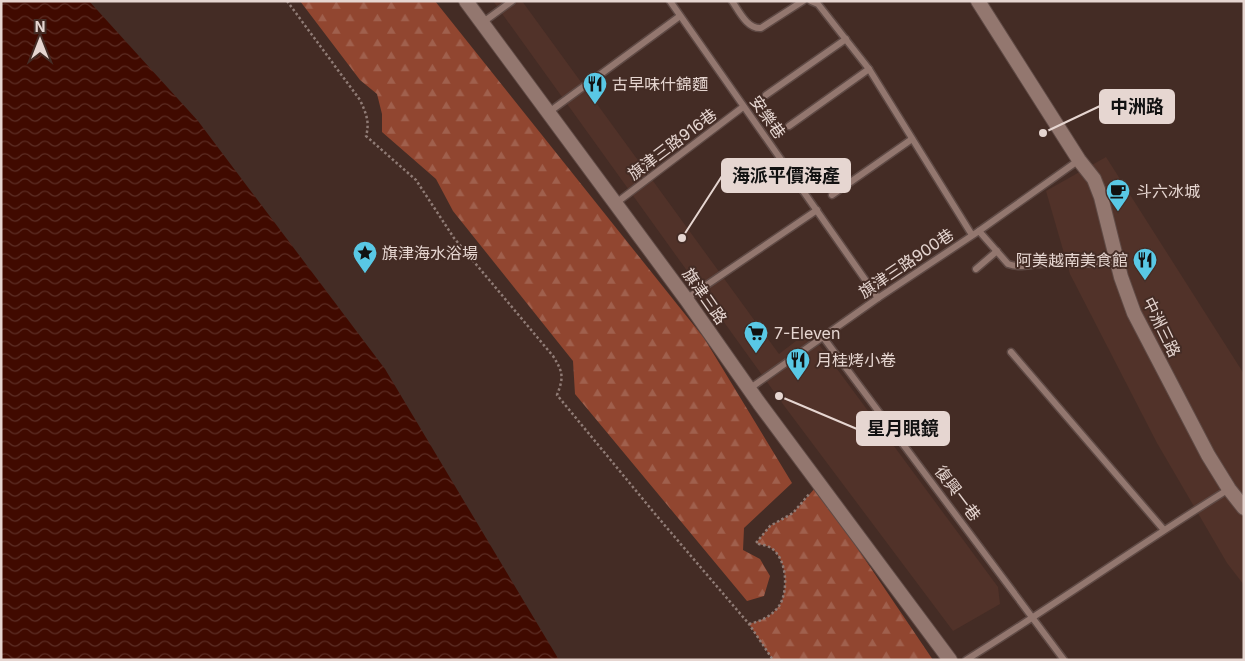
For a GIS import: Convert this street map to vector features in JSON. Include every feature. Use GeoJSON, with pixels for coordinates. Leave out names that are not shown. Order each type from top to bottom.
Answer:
{"type":"FeatureCollection","features":[{"type":"Feature","properties":{"kind":"street","name":"旗津三路"},"geometry":{"type":"LineString","coordinates":[[466,1],[616,203],[749,389],[950,660]]}},
{"type":"Feature","properties":{"kind":"street","name":"中洲三路"},"geometry":{"type":"LineString","coordinates":[[978,1],[1079,160],[1094,179],[1101,197],[1117,263],[1134,313],[1208,455],[1229,489],[1244,508]]}},
{"type":"Feature","properties":{"kind":"lane"},"geometry":{"type":"LineString","coordinates":[[482,23],[512,1]]}},
{"type":"Feature","properties":{"kind":"lane","name":"安樂巷"},"geometry":{"type":"LineString","coordinates":[[670,1],[878,298]]}},
{"type":"Feature","properties":{"kind":"lane"},"geometry":{"type":"LineString","coordinates":[[732,1],[749,25],[755,28],[761,28],[803,1]]}},
{"type":"Feature","properties":{"kind":"lane"},"geometry":{"type":"LineString","coordinates":[[812,1],[818,4],[869,70],[972,235]]}},
{"type":"Feature","properties":{"kind":"lane"},"geometry":{"type":"LineString","coordinates":[[549,112],[680,16]]}},
{"type":"Feature","properties":{"kind":"lane"},"geometry":{"type":"LineString","coordinates":[[766,95],[846,39]]}},
{"type":"Feature","properties":{"kind":"lane"},"geometry":{"type":"LineString","coordinates":[[789,126],[869,70]]}},
{"type":"Feature","properties":{"kind":"lane","name":"旗津三路916巷"},"geometry":{"type":"LineString","coordinates":[[616,203],[744,107]]}},
{"type":"Feature","properties":{"kind":"lane"},"geometry":{"type":"LineString","coordinates":[[832,195],[912,138]]}},
{"type":"Feature","properties":{"kind":"lane","name":"旗津三路900巷"},"geometry":{"type":"LineString","coordinates":[[749,389],[1079,160]]}},
{"type":"Feature","properties":{"kind":"lane"},"geometry":{"type":"LineString","coordinates":[[686,299],[817,210]]}},
{"type":"Feature","properties":{"kind":"lane"},"geometry":{"type":"LineString","coordinates":[[979,230],[1008,264],[1018,267],[1037,264],[1117,263]]}},
{"type":"Feature","properties":{"kind":"lane"},"geometry":{"type":"LineString","coordinates":[[976,269],[997,251]]}},
{"type":"Feature","properties":{"kind":"lane","name":"復興一巷"},"geometry":{"type":"LineString","coordinates":[[823,336],[1064,660]]}},
{"type":"Feature","properties":{"kind":"lane"},"geometry":{"type":"LineString","coordinates":[[1011,352],[1164,530]]}},
{"type":"Feature","properties":{"kind":"lane"},"geometry":{"type":"LineString","coordinates":[[966,660],[1034,618],[1164,530],[1229,489]]}},
{"type":"Feature","properties":{"kind":"path"},"geometry":{"type":"LineString","coordinates":[[287,1],[360,100],[369,125],[366,136],[416,180],[454,238],[562,369],[562,383],[557,395],[749,624],[773,660]]}},
{"type":"Feature","properties":{"kind":"path"},"geometry":{"type":"LineString","coordinates":[[749,624],[760,621],[779,605],[785,581],[778,556],[771,548],[756,543],[770,526],[793,512],[816,487]]}},
{"type":"Feature","properties":{"kind":"shaded area"},"geometry":{"type":"Polygon","coordinates":[[[493,1],[522,1],[779,354],[809,331],[998,587],[1000,604],[953,631],[785,407],[493,1]]]}},
{"type":"Feature","properties":{"kind":"shaded area"},"geometry":{"type":"Polygon","coordinates":[[[1106,157],[1244,374],[1244,585],[1227,563],[1157,443],[1070,274],[1046,191],[1106,157]]]}},
{"type":"Feature","properties":{"kind":"green space"},"geometry":{"type":"Polygon","coordinates":[[[300,1],[435,1],[704,338],[792,483],[744,528],[743,550],[760,559],[770,576],[764,596],[747,601],[575,394],[573,361],[453,211],[436,179],[382,132],[382,114],[377,94],[360,80],[300,1]]]}},
{"type":"Feature","properties":{"kind":"green space"},"geometry":{"type":"Polygon","coordinates":[[[816,487],[933,660],[773,660],[749,624],[766,618],[779,606],[784,592],[785,575],[776,553],[769,547],[756,543],[770,526],[793,513],[816,487]]]}},
{"type":"Feature","properties":{"kind":"water"},"geometry":{"type":"Polygon","coordinates":[[[1,1],[89,1],[198,121],[385,369],[559,660],[1,660],[1,1]]]}},
{"type":"Feature","properties":{"kind":"place","name":"古早味什錦麵"},"geometry":{"type":"Point","coordinates":[595,105]}},
{"type":"Feature","properties":{"kind":"place","name":"中洲路"},"geometry":{"type":"Point","coordinates":[1043,133]}},
{"type":"Feature","properties":{"kind":"place","name":"斗六冰城"},"geometry":{"type":"Point","coordinates":[1118,212]}},
{"type":"Feature","properties":{"kind":"place","name":"海派平價海產"},"geometry":{"type":"Point","coordinates":[682,238]}},
{"type":"Feature","properties":{"kind":"place","name":"旗津海水浴場"},"geometry":{"type":"Point","coordinates":[365,274]}},
{"type":"Feature","properties":{"kind":"place","name":"阿美越南美食館"},"geometry":{"type":"Point","coordinates":[1145,281]}},
{"type":"Feature","properties":{"kind":"place","name":"7-Eleven"},"geometry":{"type":"Point","coordinates":[756,354]}},
{"type":"Feature","properties":{"kind":"place","name":"月桂烤小卷"},"geometry":{"type":"Point","coordinates":[798,381]}},
{"type":"Feature","properties":{"kind":"place","name":"星月眼鏡"},"geometry":{"type":"Point","coordinates":[779,396]}}]}
